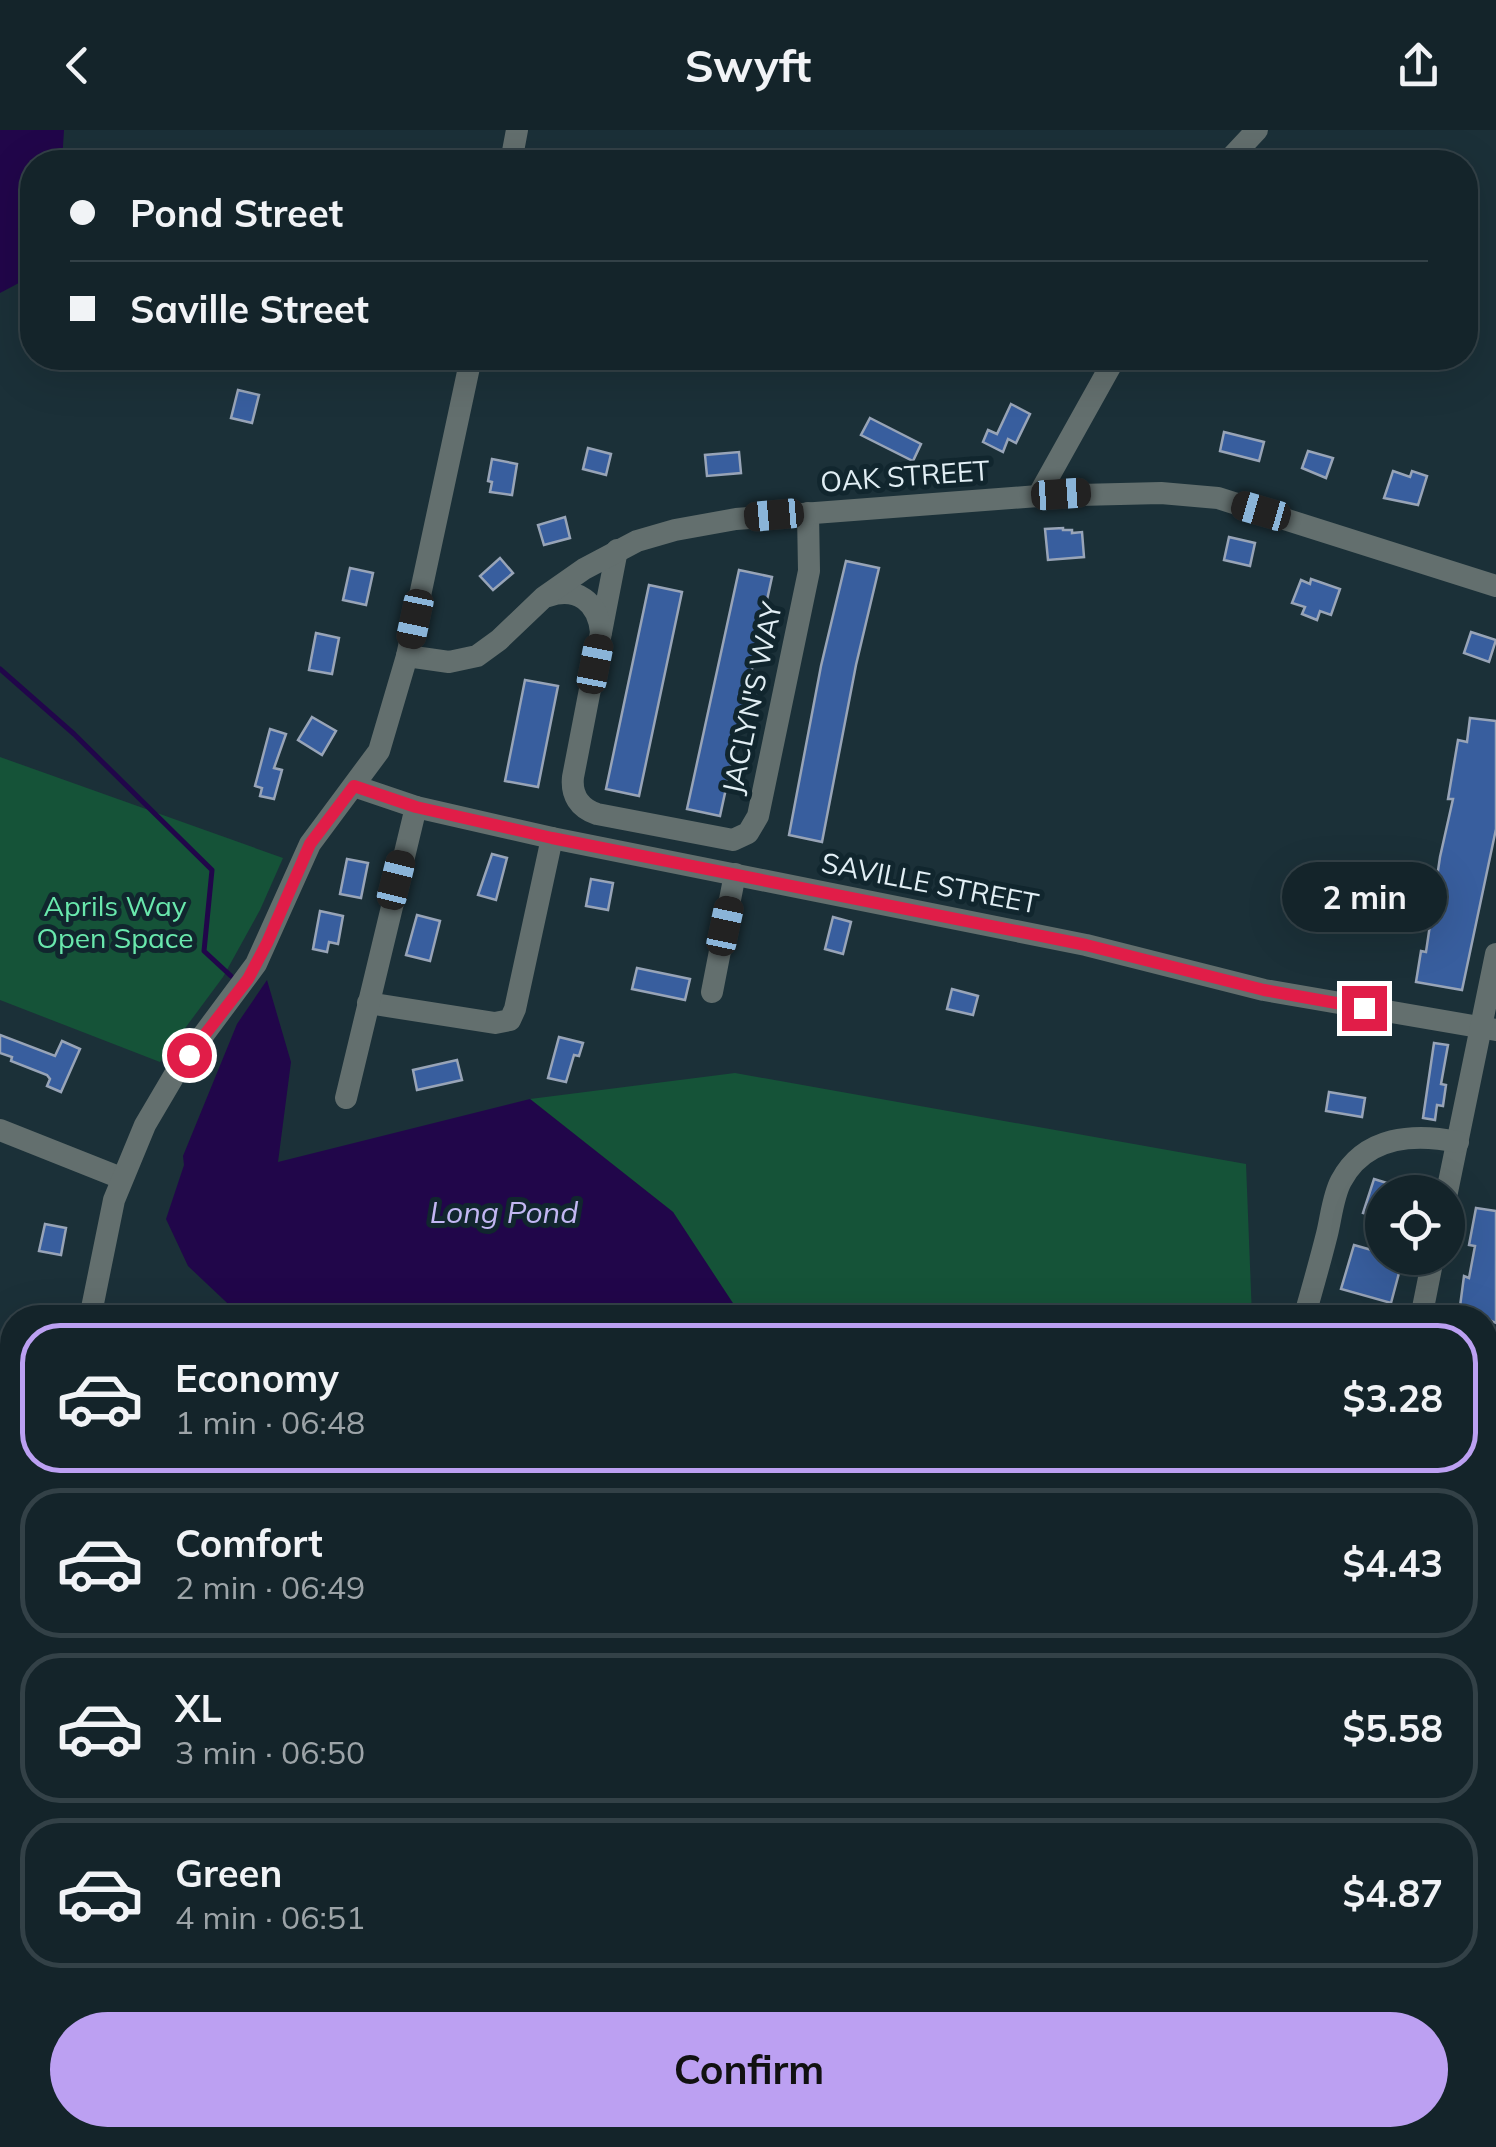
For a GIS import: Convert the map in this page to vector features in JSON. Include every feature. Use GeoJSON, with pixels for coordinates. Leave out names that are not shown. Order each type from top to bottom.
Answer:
{"type":"FeatureCollection","features":[{"type":"Feature","properties":{"kind":"street"},"geometry":{"type":"LineString","coordinates":[[1238,150],[1258,130]]}},
{"type":"Feature","properties":{"kind":"street"},"geometry":{"type":"LineString","coordinates":[[92,1305],[108,1222],[121,1178],[161,1096],[256,964],[310,844],[379,751],[407,656],[468,370]]}},
{"type":"Feature","properties":{"kind":"street"},"geometry":{"type":"LineString","coordinates":[[1038,496],[1108,370]]}},
{"type":"Feature","properties":{"kind":"street","name":"OAK STREET"},"geometry":{"type":"LineString","coordinates":[[407,656],[449,662],[477,656],[544,597],[617,550],[696,525],[1038,496],[1160,493],[1218,498],[1496,586]]}},
{"type":"Feature","properties":{"kind":"street","name":"JACLYN'S WAY"},"geometry":{"type":"LineString","coordinates":[[601,634],[572,781],[577,800],[597,814],[725,840],[741,837],[751,830],[758,816],[808,580],[808,513]]}},
{"type":"Feature","properties":{"kind":"street"},"geometry":{"type":"LineString","coordinates":[[601,634],[617,550]]}},
{"type":"Feature","properties":{"kind":"street"},"geometry":{"type":"LineString","coordinates":[[544,597],[564,592],[585,598],[595,610],[601,634]]}},
{"type":"Feature","properties":{"kind":"street","name":"SAVILLE STREET"},"geometry":{"type":"LineString","coordinates":[[354,786],[416,807],[552,838],[1086,945],[1264,990],[1489,1029]]}},
{"type":"Feature","properties":{"kind":"street"},"geometry":{"type":"LineString","coordinates":[[346,1098],[416,807]]}},
{"type":"Feature","properties":{"kind":"street"},"geometry":{"type":"LineString","coordinates":[[368,1003],[495,1023],[510,1020],[515,1012],[552,838]]}},
{"type":"Feature","properties":{"kind":"street"},"geometry":{"type":"LineString","coordinates":[[712,992],[735,874]]}},
{"type":"Feature","properties":{"kind":"street"},"geometry":{"type":"LineString","coordinates":[[1451,1175],[1489,1029],[1496,954]]}},
{"type":"Feature","properties":{"kind":"street"},"geometry":{"type":"LineString","coordinates":[[0,1130],[121,1178]]}},
{"type":"Feature","properties":{"kind":"street"},"geometry":{"type":"LineString","coordinates":[[1308,1305],[1341,1181],[1366,1152],[1403,1138],[1431,1136],[1458,1142]]}},
{"type":"Feature","properties":{"kind":"street"},"geometry":{"type":"LineString","coordinates":[[1424,1305],[1430,1275]]}},
{"type":"Feature","properties":{"kind":"green space","name":"Aprils Way Open Space"},"geometry":{"type":"Polygon","coordinates":[[[0,757],[283,858],[223,977],[160,1062],[0,1000],[0,757]]]}},
{"type":"Feature","properties":{"kind":"green space"},"geometry":{"type":"Polygon","coordinates":[[[735,1073],[1246,1164],[1252,1305],[734,1305],[673,1212],[530,1099],[735,1073]]]}},
{"type":"Feature","properties":{"kind":"water"},"geometry":{"type":"Polygon","coordinates":[[[0,130],[64,130],[63,150],[20,150],[20,282],[0,293],[0,130]]]}},
{"type":"Feature","properties":{"kind":"water","name":"Long Pond"},"geometry":{"type":"Polygon","coordinates":[[[267,980],[291,1062],[278,1162],[530,1099],[673,1212],[734,1305],[229,1305],[188,1266],[166,1219],[184,1165],[183,1156],[237,1024],[267,980]]]}},
{"type":"Feature","properties":{"kind":"building"},"geometry":{"type":"Polygon","coordinates":[[[238,390],[259,395],[252,423],[231,418],[238,390]]]}},
{"type":"Feature","properties":{"kind":"building"},"geometry":{"type":"Polygon","coordinates":[[[1011,404],[1030,414],[1016,443],[1008,439],[1003,452],[983,442],[988,430],[997,434],[1011,404]]]}},
{"type":"Feature","properties":{"kind":"building"},"geometry":{"type":"Polygon","coordinates":[[[870,418],[921,444],[913,461],[861,435],[870,418]]]}},
{"type":"Feature","properties":{"kind":"building"},"geometry":{"type":"Polygon","coordinates":[[[1224,432],[1264,442],[1259,461],[1220,451],[1224,432]]]}},
{"type":"Feature","properties":{"kind":"building"},"geometry":{"type":"Polygon","coordinates":[[[588,448],[611,454],[606,475],[583,469],[588,448]]]}},
{"type":"Feature","properties":{"kind":"building"},"geometry":{"type":"Polygon","coordinates":[[[1308,451],[1333,458],[1326,478],[1302,468],[1308,451]]]}},
{"type":"Feature","properties":{"kind":"building"},"geometry":{"type":"Polygon","coordinates":[[[739,452],[741,473],[707,476],[705,455],[739,452]]]}},
{"type":"Feature","properties":{"kind":"building"},"geometry":{"type":"Polygon","coordinates":[[[492,459],[517,464],[512,495],[490,492],[492,459]]]}},
{"type":"Feature","properties":{"kind":"building"},"geometry":{"type":"Polygon","coordinates":[[[1393,471],[1410,477],[1412,471],[1427,476],[1418,505],[1384,498],[1393,471]]]}},
{"type":"Feature","properties":{"kind":"building"},"geometry":{"type":"Polygon","coordinates":[[[565,517],[570,538],[544,545],[538,525],[565,517]]]}},
{"type":"Feature","properties":{"kind":"building"},"geometry":{"type":"Polygon","coordinates":[[[1063,528],[1072,533],[1082,532],[1084,557],[1048,560],[1045,529],[1063,528]]]}},
{"type":"Feature","properties":{"kind":"building"},"geometry":{"type":"Polygon","coordinates":[[[1229,537],[1255,543],[1250,566],[1224,560],[1229,537]]]}},
{"type":"Feature","properties":{"kind":"building"},"geometry":{"type":"Polygon","coordinates":[[[500,558],[513,573],[493,590],[480,576],[500,558]]]}},
{"type":"Feature","properties":{"kind":"building"},"geometry":{"type":"Polygon","coordinates":[[[846,561],[879,568],[822,842],[789,835],[821,666],[846,561]]]}},
{"type":"Feature","properties":{"kind":"building"},"geometry":{"type":"Polygon","coordinates":[[[350,568],[373,573],[366,605],[343,600],[350,568]]]}},
{"type":"Feature","properties":{"kind":"building"},"geometry":{"type":"Polygon","coordinates":[[[739,570],[772,577],[720,816],[687,809],[739,570]]]}},
{"type":"Feature","properties":{"kind":"building"},"geometry":{"type":"Polygon","coordinates":[[[1311,579],[1340,589],[1331,615],[1320,611],[1317,620],[1302,614],[1305,607],[1292,603],[1301,580],[1310,584],[1311,579]]]}},
{"type":"Feature","properties":{"kind":"building"},"geometry":{"type":"Polygon","coordinates":[[[649,585],[682,592],[639,796],[606,789],[649,585]]]}},
{"type":"Feature","properties":{"kind":"building"},"geometry":{"type":"Polygon","coordinates":[[[1471,632],[1496,640],[1489,662],[1464,653],[1471,632]]]}},
{"type":"Feature","properties":{"kind":"building"},"geometry":{"type":"Polygon","coordinates":[[[316,633],[339,638],[332,674],[309,670],[316,633]]]}},
{"type":"Feature","properties":{"kind":"building"},"geometry":{"type":"Polygon","coordinates":[[[525,680],[558,686],[538,787],[505,781],[525,680]]]}},
{"type":"Feature","properties":{"kind":"building"},"geometry":{"type":"Polygon","coordinates":[[[312,717],[336,731],[322,755],[298,740],[312,717]]]}},
{"type":"Feature","properties":{"kind":"building"},"geometry":{"type":"Polygon","coordinates":[[[1470,718],[1496,721],[1496,829],[1462,990],[1416,982],[1421,951],[1426,952],[1453,799],[1448,799],[1458,740],[1467,742],[1470,718]]]}},
{"type":"Feature","properties":{"kind":"building"},"geometry":{"type":"Polygon","coordinates":[[[270,729],[286,734],[274,768],[282,770],[274,799],[260,796],[262,788],[255,786],[270,729]]]}},
{"type":"Feature","properties":{"kind":"building"},"geometry":{"type":"Polygon","coordinates":[[[492,854],[507,858],[496,900],[478,895],[492,854]]]}},
{"type":"Feature","properties":{"kind":"building"},"geometry":{"type":"Polygon","coordinates":[[[347,859],[368,863],[361,898],[340,894],[347,859]]]}},
{"type":"Feature","properties":{"kind":"building"},"geometry":{"type":"Polygon","coordinates":[[[591,879],[613,883],[608,910],[586,906],[591,879]]]}},
{"type":"Feature","properties":{"kind":"building"},"geometry":{"type":"Polygon","coordinates":[[[320,911],[343,916],[338,944],[329,942],[327,952],[313,949],[320,911]]]}},
{"type":"Feature","properties":{"kind":"building"},"geometry":{"type":"Polygon","coordinates":[[[417,915],[440,921],[430,961],[406,955],[417,915]]]}},
{"type":"Feature","properties":{"kind":"building"},"geometry":{"type":"Polygon","coordinates":[[[833,917],[851,922],[843,954],[825,949],[833,917]]]}},
{"type":"Feature","properties":{"kind":"building"},"geometry":{"type":"Polygon","coordinates":[[[637,968],[690,979],[685,1000],[632,989],[637,968]]]}},
{"type":"Feature","properties":{"kind":"building"},"geometry":{"type":"Polygon","coordinates":[[[952,989],[978,996],[973,1015],[947,1009],[952,989]]]}},
{"type":"Feature","properties":{"kind":"building"},"geometry":{"type":"Polygon","coordinates":[[[0,1035],[55,1056],[62,1041],[80,1049],[61,1092],[47,1086],[47,1075],[0,1053],[0,1035]]]}},
{"type":"Feature","properties":{"kind":"building"},"geometry":{"type":"Polygon","coordinates":[[[559,1037],[583,1043],[579,1056],[574,1055],[566,1082],[548,1078],[559,1037]]]}},
{"type":"Feature","properties":{"kind":"building"},"geometry":{"type":"Polygon","coordinates":[[[1434,1043],[1448,1045],[1441,1084],[1446,1085],[1443,1106],[1437,1105],[1435,1120],[1423,1118],[1434,1043]]]}},
{"type":"Feature","properties":{"kind":"building"},"geometry":{"type":"Polygon","coordinates":[[[457,1060],[462,1080],[417,1090],[413,1070],[457,1060]]]}},
{"type":"Feature","properties":{"kind":"building"},"geometry":{"type":"Polygon","coordinates":[[[1329,1092],[1365,1098],[1362,1117],[1326,1111],[1329,1092]]]}},
{"type":"Feature","properties":{"kind":"building"},"geometry":{"type":"Polygon","coordinates":[[[1476,1208],[1496,1211],[1496,1305],[1460,1305],[1464,1276],[1469,1278],[1475,1246],[1469,1245],[1476,1208]]]}},
{"type":"Feature","properties":{"kind":"building"},"geometry":{"type":"Polygon","coordinates":[[[45,1224],[66,1228],[61,1255],[39,1251],[45,1224]]]}},
{"type":"Feature","properties":{"kind":"building"},"geometry":{"type":"Polygon","coordinates":[[[1354,1245],[1365,1248],[1365,1275],[1398,1275],[1391,1303],[1341,1289],[1354,1245]]]}},
{"type":"Feature","properties":{"kind":"waterway"},"geometry":{"type":"LineString","coordinates":[[0,669],[74,734],[212,870],[204,951],[231,976]]}},
{"type":"Feature","properties":{"kind":"route"},"geometry":{"type":"LineString","coordinates":[[189,1055],[248,979],[310,844],[354,786],[416,807],[552,838],[1086,945],[1264,990],[1364,1008]]}}]}
